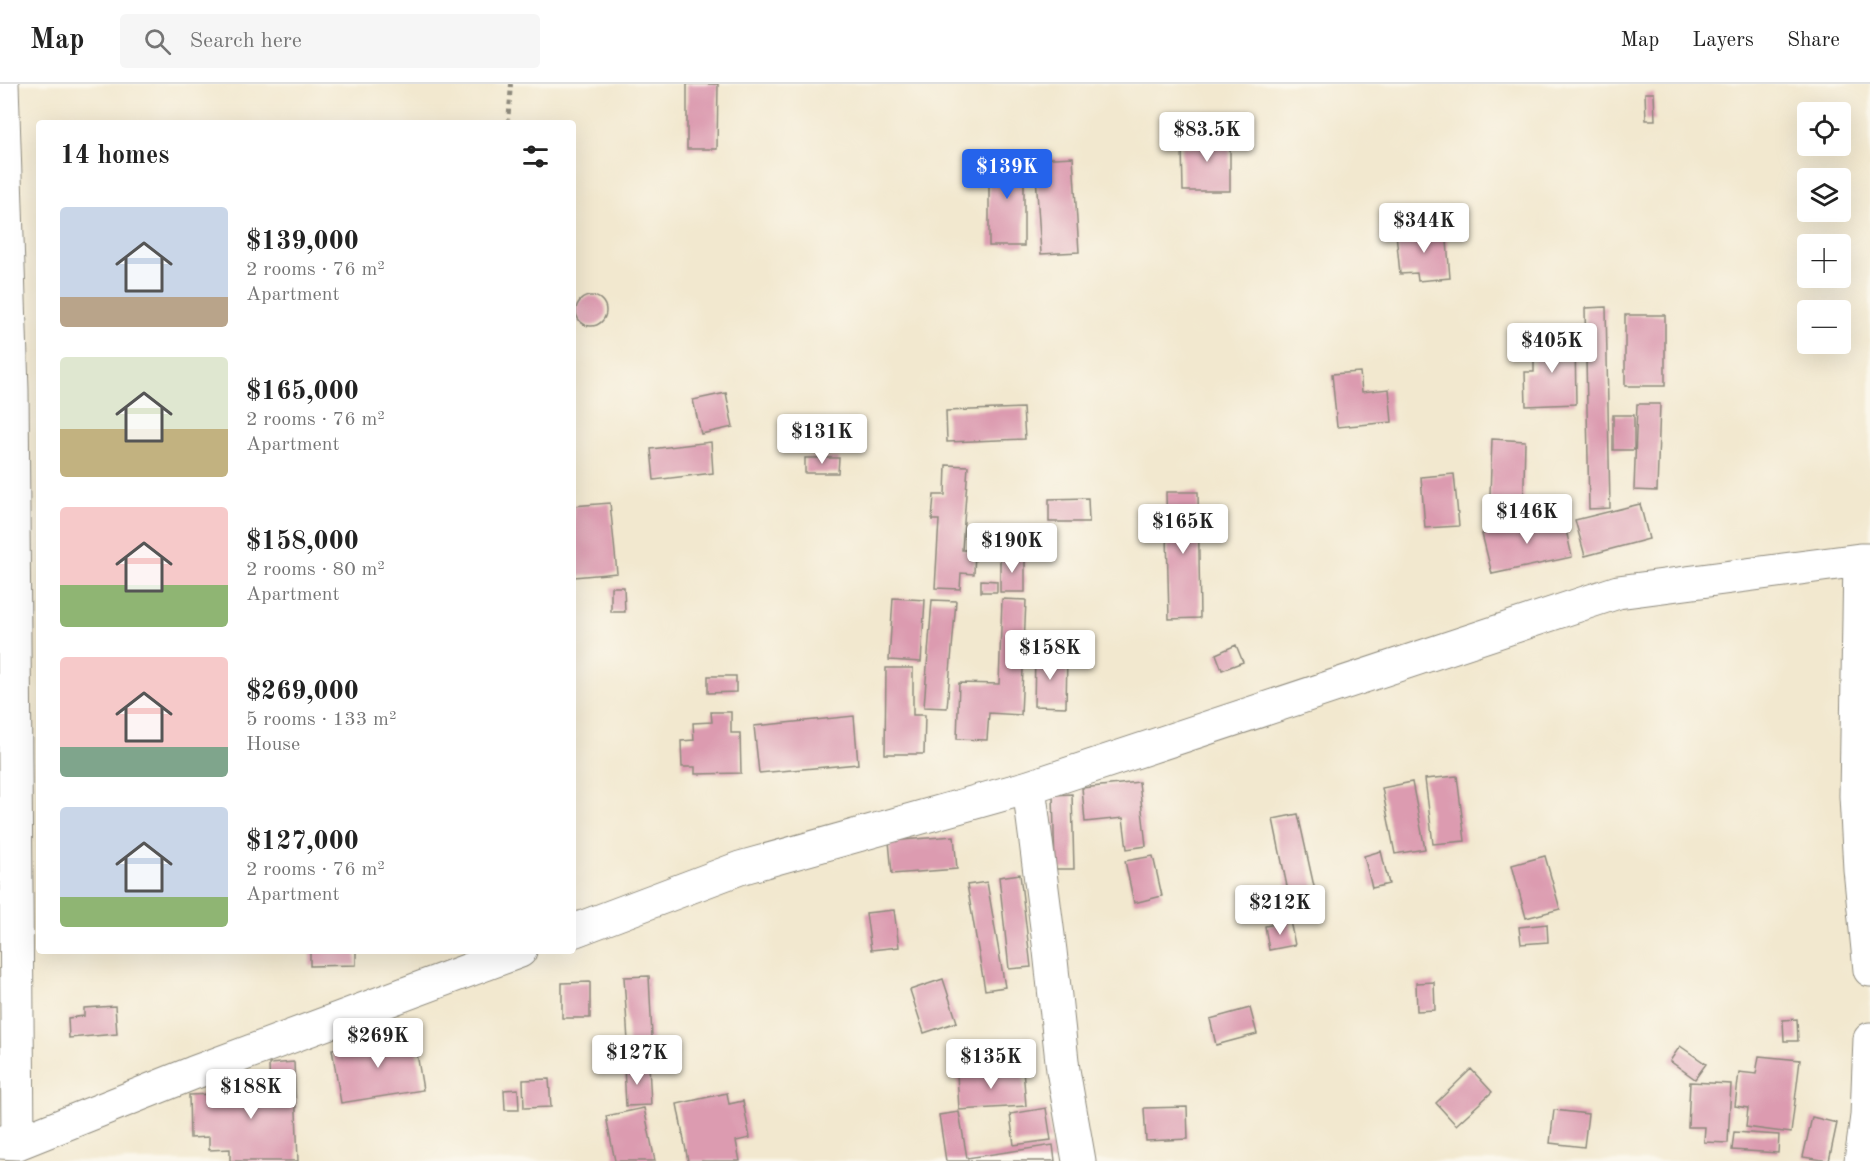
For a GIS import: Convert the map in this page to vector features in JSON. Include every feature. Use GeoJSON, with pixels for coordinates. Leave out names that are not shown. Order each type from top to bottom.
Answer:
{"type":"FeatureCollection","features":[{"type":"Feature","properties":{"kind":"street"},"geometry":{"type":"LineString","coordinates":[[2,84],[4,295],[13,414],[9,1143],[512,954]]}},
{"type":"Feature","properties":{"kind":"street"},"geometry":{"type":"LineString","coordinates":[[576,930],[740,868],[1029,787],[1618,592],[1865,560],[1856,796],[1860,869],[1870,970]]}},
{"type":"Feature","properties":{"kind":"street"},"geometry":{"type":"LineString","coordinates":[[1029,787],[1063,1070],[1078,1161]]}},
{"type":"Feature","properties":{"kind":"street"},"geometry":{"type":"LineString","coordinates":[[1861,1161],[1867,1116],[1870,1039]]}},
{"type":"Feature","properties":{"kind":"path"},"geometry":{"type":"LineString","coordinates":[[508,120],[511,84]]}},
{"type":"Feature","properties":{"kind":"building"},"geometry":{"type":"Polygon","coordinates":[[[687,84],[718,84],[717,149],[687,149],[687,84]]]}},
{"type":"Feature","properties":{"kind":"building"},"geometry":{"type":"Polygon","coordinates":[[[1645,93],[1654,93],[1655,120],[1646,120],[1645,93]]]}},
{"type":"Feature","properties":{"kind":"building"},"geometry":{"type":"Polygon","coordinates":[[[1194,132],[1230,132],[1230,191],[1183,191],[1182,146],[1194,146],[1194,132]]]}},
{"type":"Feature","properties":{"kind":"building"},"geometry":{"type":"Polygon","coordinates":[[[989,154],[1024,154],[1024,246],[989,246],[989,154]]]}},
{"type":"Feature","properties":{"kind":"building"},"geometry":{"type":"Polygon","coordinates":[[[1073,157],[1079,252],[1041,254],[1035,159],[1073,157]]]}},
{"type":"Feature","properties":{"kind":"building"},"geometry":{"type":"Polygon","coordinates":[[[1446,229],[1450,278],[1418,281],[1417,273],[1400,274],[1396,233],[1446,229]]]}},
{"type":"Feature","properties":{"kind":"building"},"geometry":{"type":"Polygon","coordinates":[[[591,296],[597,297],[605,305],[605,317],[597,325],[591,326],[585,325],[577,317],[576,311],[577,305],[585,297],[591,296]]]}},
{"type":"Feature","properties":{"kind":"building"},"geometry":{"type":"Polygon","coordinates":[[[1606,307],[1610,508],[1589,509],[1585,308],[1606,307]]]}},
{"type":"Feature","properties":{"kind":"building"},"geometry":{"type":"Polygon","coordinates":[[[1625,315],[1665,315],[1665,386],[1625,386],[1625,315]]]}},
{"type":"Feature","properties":{"kind":"building"},"geometry":{"type":"Polygon","coordinates":[[[1575,340],[1576,404],[1526,406],[1525,372],[1534,372],[1534,341],[1575,340]]]}},
{"type":"Feature","properties":{"kind":"building"},"geometry":{"type":"Polygon","coordinates":[[[1360,372],[1362,392],[1389,389],[1392,422],[1337,427],[1332,374],[1360,372]]]}},
{"type":"Feature","properties":{"kind":"building"},"geometry":{"type":"Polygon","coordinates":[[[726,393],[733,427],[701,434],[693,400],[726,393]]]}},
{"type":"Feature","properties":{"kind":"building"},"geometry":{"type":"Polygon","coordinates":[[[1637,404],[1660,404],[1657,491],[1634,490],[1637,404]]]}},
{"type":"Feature","properties":{"kind":"building"},"geometry":{"type":"Polygon","coordinates":[[[1023,408],[1025,439],[947,442],[946,411],[1023,408]]]}},
{"type":"Feature","properties":{"kind":"building"},"geometry":{"type":"Polygon","coordinates":[[[1613,415],[1634,415],[1634,450],[1613,450],[1613,415]]]}},
{"type":"Feature","properties":{"kind":"building"},"geometry":{"type":"Polygon","coordinates":[[[1492,439],[1525,441],[1523,523],[1489,523],[1492,439]]]}},
{"type":"Feature","properties":{"kind":"building"},"geometry":{"type":"Polygon","coordinates":[[[711,442],[713,473],[654,480],[651,449],[711,442]]]}},
{"type":"Feature","properties":{"kind":"building"},"geometry":{"type":"Polygon","coordinates":[[[805,458],[839,458],[838,473],[805,473],[805,458]]]}},
{"type":"Feature","properties":{"kind":"building"},"geometry":{"type":"Polygon","coordinates":[[[946,465],[968,466],[962,550],[975,550],[974,574],[961,573],[960,589],[935,588],[939,520],[932,520],[934,495],[945,495],[946,465]]]}},
{"type":"Feature","properties":{"kind":"building"},"geometry":{"type":"Polygon","coordinates":[[[1454,474],[1459,526],[1425,528],[1421,477],[1454,474]]]}},
{"type":"Feature","properties":{"kind":"building"},"geometry":{"type":"Polygon","coordinates":[[[1166,492],[1198,492],[1200,618],[1169,619],[1166,492]]]}},
{"type":"Feature","properties":{"kind":"building"},"geometry":{"type":"Polygon","coordinates":[[[1088,498],[1089,522],[1049,522],[1049,499],[1088,498]]]}},
{"type":"Feature","properties":{"kind":"building"},"geometry":{"type":"Polygon","coordinates":[[[610,503],[617,573],[576,577],[576,506],[610,503]]]}},
{"type":"Feature","properties":{"kind":"building"},"geometry":{"type":"Polygon","coordinates":[[[1640,504],[1649,539],[1585,556],[1575,520],[1640,504]]]}},
{"type":"Feature","properties":{"kind":"building"},"geometry":{"type":"Polygon","coordinates":[[[1563,516],[1572,557],[1492,574],[1482,534],[1563,516]]]}},
{"type":"Feature","properties":{"kind":"building"},"geometry":{"type":"Polygon","coordinates":[[[1000,556],[1025,556],[1025,592],[1000,592],[1000,556]]]}},
{"type":"Feature","properties":{"kind":"building"},"geometry":{"type":"Polygon","coordinates":[[[981,580],[997,581],[997,592],[981,592],[981,580]]]}},
{"type":"Feature","properties":{"kind":"building"},"geometry":{"type":"Polygon","coordinates":[[[611,587],[624,587],[625,612],[611,612],[611,587]]]}},
{"type":"Feature","properties":{"kind":"building"},"geometry":{"type":"Polygon","coordinates":[[[893,598],[925,600],[921,662],[889,660],[893,598]]]}},
{"type":"Feature","properties":{"kind":"building"},"geometry":{"type":"Polygon","coordinates":[[[1002,599],[1026,600],[1021,715],[989,713],[987,740],[957,739],[959,683],[999,684],[1002,599]]]}},
{"type":"Feature","properties":{"kind":"building"},"geometry":{"type":"Polygon","coordinates":[[[932,600],[956,601],[947,708],[924,707],[932,600]]]}},
{"type":"Feature","properties":{"kind":"building"},"geometry":{"type":"Polygon","coordinates":[[[1236,645],[1243,662],[1222,670],[1216,654],[1236,645]]]}},
{"type":"Feature","properties":{"kind":"building"},"geometry":{"type":"Polygon","coordinates":[[[1035,656],[1067,657],[1066,707],[1034,706],[1035,656]]]}},
{"type":"Feature","properties":{"kind":"building"},"geometry":{"type":"Polygon","coordinates":[[[886,668],[913,668],[913,715],[925,715],[924,754],[885,754],[886,668]]]}},
{"type":"Feature","properties":{"kind":"building"},"geometry":{"type":"Polygon","coordinates":[[[708,676],[736,676],[736,692],[708,693],[708,676]]]}},
{"type":"Feature","properties":{"kind":"building"},"geometry":{"type":"Polygon","coordinates":[[[711,712],[731,712],[731,733],[740,733],[741,773],[695,774],[695,767],[682,767],[681,741],[694,740],[693,723],[712,722],[711,712]]]}},
{"type":"Feature","properties":{"kind":"building"},"geometry":{"type":"Polygon","coordinates":[[[854,716],[858,764],[759,773],[754,726],[854,716]]]}},
{"type":"Feature","properties":{"kind":"building"},"geometry":{"type":"Polygon","coordinates":[[[1457,776],[1465,841],[1433,844],[1425,779],[1457,776]]]}},
{"type":"Feature","properties":{"kind":"building"},"geometry":{"type":"Polygon","coordinates":[[[1139,782],[1146,846],[1127,849],[1123,818],[1085,822],[1082,788],[1139,782]]]}},
{"type":"Feature","properties":{"kind":"building"},"geometry":{"type":"Polygon","coordinates":[[[1412,782],[1425,849],[1395,854],[1382,788],[1412,782]]]}},
{"type":"Feature","properties":{"kind":"building"},"geometry":{"type":"Polygon","coordinates":[[[1072,794],[1074,869],[1055,869],[1053,795],[1072,794]]]}},
{"type":"Feature","properties":{"kind":"building"},"geometry":{"type":"Polygon","coordinates":[[[1298,814],[1315,891],[1289,896],[1273,819],[1298,814]]]}},
{"type":"Feature","properties":{"kind":"building"},"geometry":{"type":"Polygon","coordinates":[[[954,836],[957,869],[892,874],[889,841],[954,836]]]}},
{"type":"Feature","properties":{"kind":"building"},"geometry":{"type":"Polygon","coordinates":[[[1381,851],[1389,884],[1372,888],[1364,856],[1381,851]]]}},
{"type":"Feature","properties":{"kind":"building"},"geometry":{"type":"Polygon","coordinates":[[[1153,856],[1162,896],[1134,903],[1125,861],[1153,856]]]}},
{"type":"Feature","properties":{"kind":"building"},"geometry":{"type":"Polygon","coordinates":[[[1545,856],[1560,909],[1526,918],[1512,865],[1545,856]]]}},
{"type":"Feature","properties":{"kind":"building"},"geometry":{"type":"Polygon","coordinates":[[[1020,874],[1031,967],[1009,969],[999,877],[1020,874]]]}},
{"type":"Feature","properties":{"kind":"building"},"geometry":{"type":"Polygon","coordinates":[[[987,882],[1005,987],[985,990],[967,885],[987,882]]]}},
{"type":"Feature","properties":{"kind":"building"},"geometry":{"type":"Polygon","coordinates":[[[894,910],[899,947],[871,950],[866,913],[894,910]]]}},
{"type":"Feature","properties":{"kind":"building"},"geometry":{"type":"Polygon","coordinates":[[[1290,921],[1295,945],[1269,950],[1265,926],[1290,921]]]}},
{"type":"Feature","properties":{"kind":"building"},"geometry":{"type":"Polygon","coordinates":[[[1547,924],[1548,942],[1521,944],[1519,927],[1547,924]]]}},
{"type":"Feature","properties":{"kind":"building"},"geometry":{"type":"Polygon","coordinates":[[[310,954],[356,954],[356,965],[310,966],[310,954]]]}},
{"type":"Feature","properties":{"kind":"building"},"geometry":{"type":"Polygon","coordinates":[[[649,976],[653,1057],[629,1058],[624,977],[649,976]]]}},
{"type":"Feature","properties":{"kind":"building"},"geometry":{"type":"Polygon","coordinates":[[[943,979],[957,1022],[924,1033],[910,990],[943,979]]]}},
{"type":"Feature","properties":{"kind":"building"},"geometry":{"type":"Polygon","coordinates":[[[590,982],[590,1018],[562,1018],[562,983],[590,982]]]}},
{"type":"Feature","properties":{"kind":"building"},"geometry":{"type":"Polygon","coordinates":[[[1434,982],[1435,1010],[1417,1011],[1416,983],[1434,982]]]}},
{"type":"Feature","properties":{"kind":"building"},"geometry":{"type":"Polygon","coordinates":[[[115,1006],[117,1034],[69,1038],[68,1018],[84,1016],[84,1008],[115,1006]]]}},
{"type":"Feature","properties":{"kind":"building"},"geometry":{"type":"Polygon","coordinates":[[[1250,1008],[1257,1034],[1216,1045],[1210,1019],[1250,1008]]]}},
{"type":"Feature","properties":{"kind":"building"},"geometry":{"type":"Polygon","coordinates":[[[1797,1019],[1798,1041],[1784,1041],[1783,1020],[1797,1019]]]}},
{"type":"Feature","properties":{"kind":"building"},"geometry":{"type":"Polygon","coordinates":[[[414,1035],[423,1090],[341,1103],[332,1049],[414,1035]]]}},
{"type":"Feature","properties":{"kind":"building"},"geometry":{"type":"Polygon","coordinates":[[[1680,1046],[1706,1064],[1695,1079],[1670,1061],[1680,1046]]]}},
{"type":"Feature","properties":{"kind":"building"},"geometry":{"type":"Polygon","coordinates":[[[1759,1056],[1800,1060],[1791,1133],[1746,1127],[1748,1108],[1735,1106],[1739,1072],[1756,1074],[1759,1056]]]}},
{"type":"Feature","properties":{"kind":"building"},"geometry":{"type":"Polygon","coordinates":[[[294,1062],[298,1161],[230,1161],[230,1149],[209,1150],[209,1137],[190,1138],[189,1095],[270,1092],[269,1064],[294,1062]]]}},
{"type":"Feature","properties":{"kind":"building"},"geometry":{"type":"Polygon","coordinates":[[[649,1065],[651,1105],[626,1106],[624,1066],[649,1065]]]}},
{"type":"Feature","properties":{"kind":"building"},"geometry":{"type":"Polygon","coordinates":[[[1023,1069],[1026,1106],[959,1110],[957,1073],[1023,1069]]]}},
{"type":"Feature","properties":{"kind":"building"},"geometry":{"type":"Polygon","coordinates":[[[1471,1069],[1492,1092],[1456,1125],[1436,1103],[1471,1069]]]}},
{"type":"Feature","properties":{"kind":"building"},"geometry":{"type":"Polygon","coordinates":[[[549,1079],[551,1107],[524,1108],[523,1080],[549,1079]]]}},
{"type":"Feature","properties":{"kind":"building"},"geometry":{"type":"Polygon","coordinates":[[[1690,1082],[1731,1084],[1728,1143],[1704,1142],[1705,1127],[1688,1127],[1690,1082]]]}},
{"type":"Feature","properties":{"kind":"building"},"geometry":{"type":"Polygon","coordinates":[[[518,1089],[519,1110],[505,1110],[504,1090],[518,1089]]]}},
{"type":"Feature","properties":{"kind":"building"},"geometry":{"type":"Polygon","coordinates":[[[727,1093],[729,1104],[743,1101],[750,1138],[736,1141],[740,1161],[688,1161],[677,1104],[727,1093]]]}},
{"type":"Feature","properties":{"kind":"building"},"geometry":{"type":"Polygon","coordinates":[[[1187,1107],[1188,1139],[1146,1141],[1144,1108],[1187,1107]]]}},
{"type":"Feature","properties":{"kind":"building"},"geometry":{"type":"Polygon","coordinates":[[[644,1108],[655,1161],[615,1161],[606,1116],[644,1108]]]}},
{"type":"Feature","properties":{"kind":"building"},"geometry":{"type":"Polygon","coordinates":[[[1046,1108],[1051,1140],[1014,1145],[1010,1114],[1046,1108]]]}},
{"type":"Feature","properties":{"kind":"building"},"geometry":{"type":"Polygon","coordinates":[[[1554,1110],[1588,1114],[1584,1147],[1550,1143],[1554,1110]]]}},
{"type":"Feature","properties":{"kind":"building"},"geometry":{"type":"Polygon","coordinates":[[[959,1112],[967,1158],[1053,1145],[1055,1161],[946,1161],[939,1115],[959,1112]]]}},
{"type":"Feature","properties":{"kind":"building"},"geometry":{"type":"Polygon","coordinates":[[[1812,1117],[1837,1123],[1829,1161],[1803,1157],[1812,1117]]]}},
{"type":"Feature","properties":{"kind":"building"},"geometry":{"type":"Polygon","coordinates":[[[1734,1132],[1779,1135],[1778,1153],[1732,1150],[1734,1132]]]}}]}
